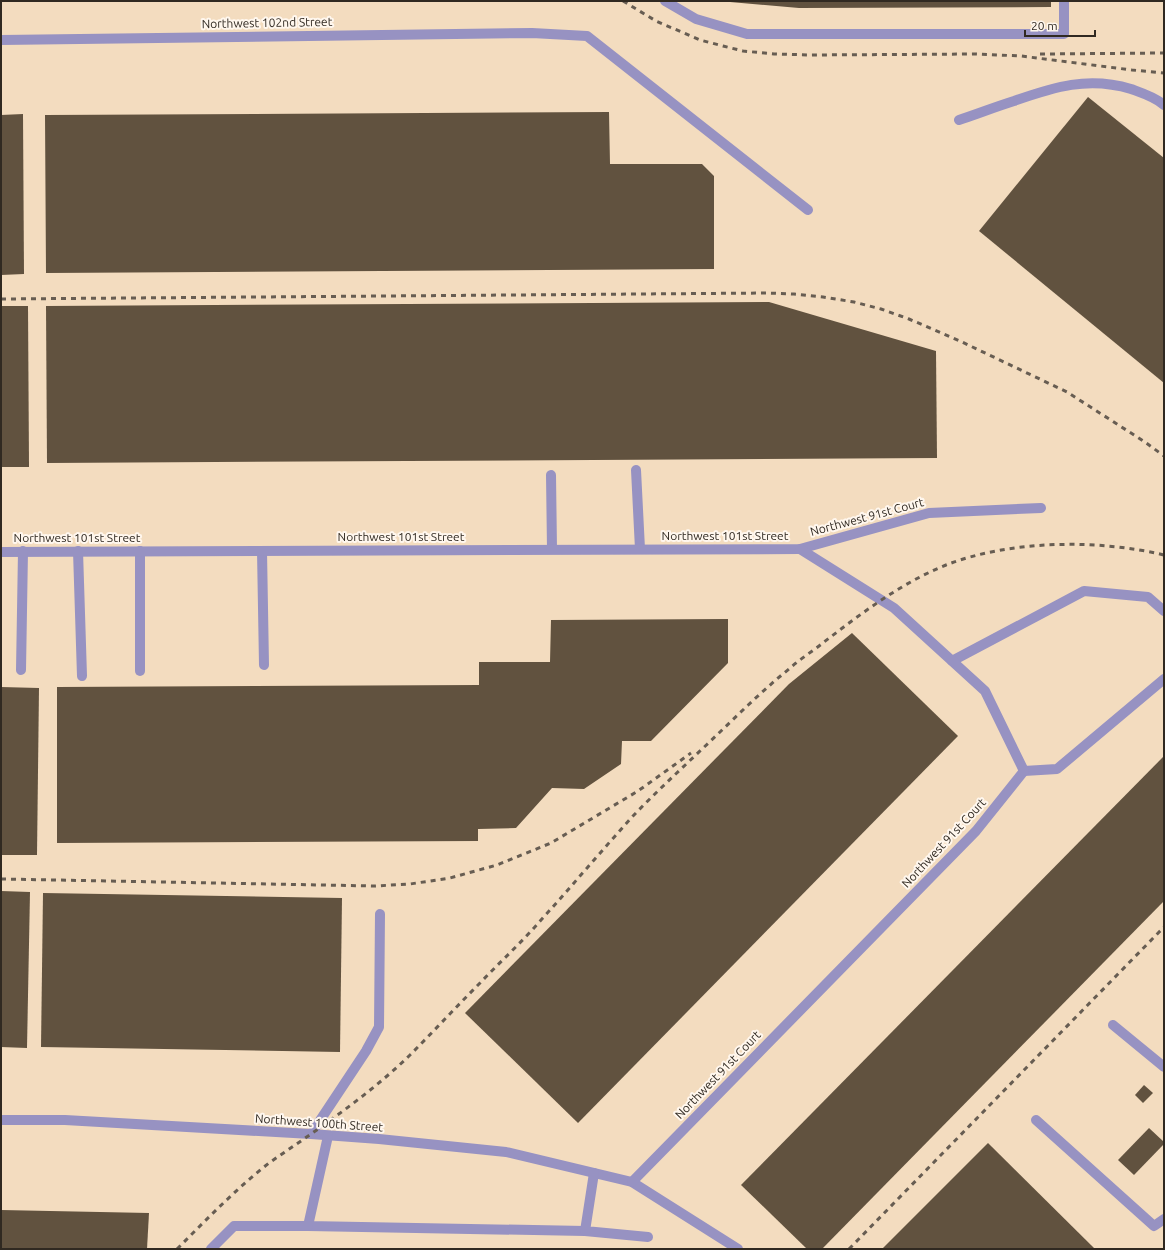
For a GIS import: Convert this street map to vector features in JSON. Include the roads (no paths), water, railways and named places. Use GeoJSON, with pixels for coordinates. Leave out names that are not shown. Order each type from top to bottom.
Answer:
{"type":"FeatureCollection","features":[{"type":"Feature","properties":{"kind":"street"},"geometry":{"type":"LineString","coordinates":[[665,1],[696,19],[747,34],[1064,34],[1064,1]]}},
{"type":"Feature","properties":{"kind":"street","name":"Northwest 102nd Street"},"geometry":{"type":"LineString","coordinates":[[1,40],[532,33],[587,36],[808,210]]}},
{"type":"Feature","properties":{"kind":"street"},"geometry":{"type":"LineString","coordinates":[[959,120],[1039,92],[1061,86],[1087,83],[1115,84],[1138,91],[1158,100],[1164,105]]}},
{"type":"Feature","properties":{"kind":"street"},"geometry":{"type":"LineString","coordinates":[[636,470],[640,550]]}},
{"type":"Feature","properties":{"kind":"street"},"geometry":{"type":"LineString","coordinates":[[551,474],[552,550]]}},
{"type":"Feature","properties":{"kind":"street","name":"Northwest 91st Court"},"geometry":{"type":"LineString","coordinates":[[800,549],[929,513],[1041,508]]}},
{"type":"Feature","properties":{"kind":"street","name":"Northwest 101st Street"},"geometry":{"type":"LineString","coordinates":[[1,552],[800,549]]}},
{"type":"Feature","properties":{"kind":"street","name":"Northwest 91st Court"},"geometry":{"type":"LineString","coordinates":[[632,1182],[976,831],[1024,771],[985,691],[894,608],[800,549]]}},
{"type":"Feature","properties":{"kind":"street"},"geometry":{"type":"LineString","coordinates":[[21,670],[23,551]]}},
{"type":"Feature","properties":{"kind":"street"},"geometry":{"type":"LineString","coordinates":[[78,551],[82,676]]}},
{"type":"Feature","properties":{"kind":"street"},"geometry":{"type":"LineString","coordinates":[[140,551],[140,671]]}},
{"type":"Feature","properties":{"kind":"street"},"geometry":{"type":"LineString","coordinates":[[262,551],[264,665]]}},
{"type":"Feature","properties":{"kind":"street"},"geometry":{"type":"LineString","coordinates":[[952,661],[1084,591],[1148,597],[1164,611]]}},
{"type":"Feature","properties":{"kind":"street"},"geometry":{"type":"LineString","coordinates":[[1024,771],[1058,769],[1164,679]]}},
{"type":"Feature","properties":{"kind":"street"},"geometry":{"type":"LineString","coordinates":[[310,1134],[366,1050],[379,1027],[380,914]]}},
{"type":"Feature","properties":{"kind":"street"},"geometry":{"type":"LineString","coordinates":[[1113,1025],[1164,1067]]}},
{"type":"Feature","properties":{"kind":"street","name":"Northwest 100th Street"},"geometry":{"type":"LineString","coordinates":[[1,1120],[65,1120],[310,1134],[379,1139],[506,1152],[632,1182],[738,1249]]}},
{"type":"Feature","properties":{"kind":"street"},"geometry":{"type":"LineString","coordinates":[[1036,1120],[1154,1226],[1164,1219]]}},
{"type":"Feature","properties":{"kind":"street"},"geometry":{"type":"LineString","coordinates":[[308,1226],[328,1136]]}},
{"type":"Feature","properties":{"kind":"street"},"geometry":{"type":"LineString","coordinates":[[585,1231],[594,1173]]}},
{"type":"Feature","properties":{"kind":"street"},"geometry":{"type":"LineString","coordinates":[[211,1249],[234,1226],[585,1231],[648,1237]]}},
{"type":"Feature","properties":{"kind":"railway"},"geometry":{"type":"LineString","coordinates":[[623,1],[656,21],[700,40],[743,51],[811,55],[976,54],[1021,56],[1164,73]]}},
{"type":"Feature","properties":{"kind":"railway"},"geometry":{"type":"LineString","coordinates":[[1040,54],[1164,53]]}},
{"type":"Feature","properties":{"kind":"railway"},"geometry":{"type":"LineString","coordinates":[[1,299],[767,293],[823,297],[854,302],[881,309],[909,319],[962,342],[1067,392],[1145,442],[1164,456]]}},
{"type":"Feature","properties":{"kind":"railway"},"geometry":{"type":"LineString","coordinates":[[177,1249],[222,1204],[269,1163],[349,1106],[398,1067],[526,936],[633,816],[658,791],[744,709],[778,679],[798,662],[882,599],[929,572],[971,557],[998,551],[1054,545],[1083,545],[1111,546],[1164,555]]}},
{"type":"Feature","properties":{"kind":"railway"},"geometry":{"type":"LineString","coordinates":[[1,879],[375,886],[410,884],[450,878],[497,865],[551,843],[638,791],[691,753]]}},
{"type":"Feature","properties":{"kind":"railway"},"geometry":{"type":"LineString","coordinates":[[849,1249],[1164,927]]}}]}
